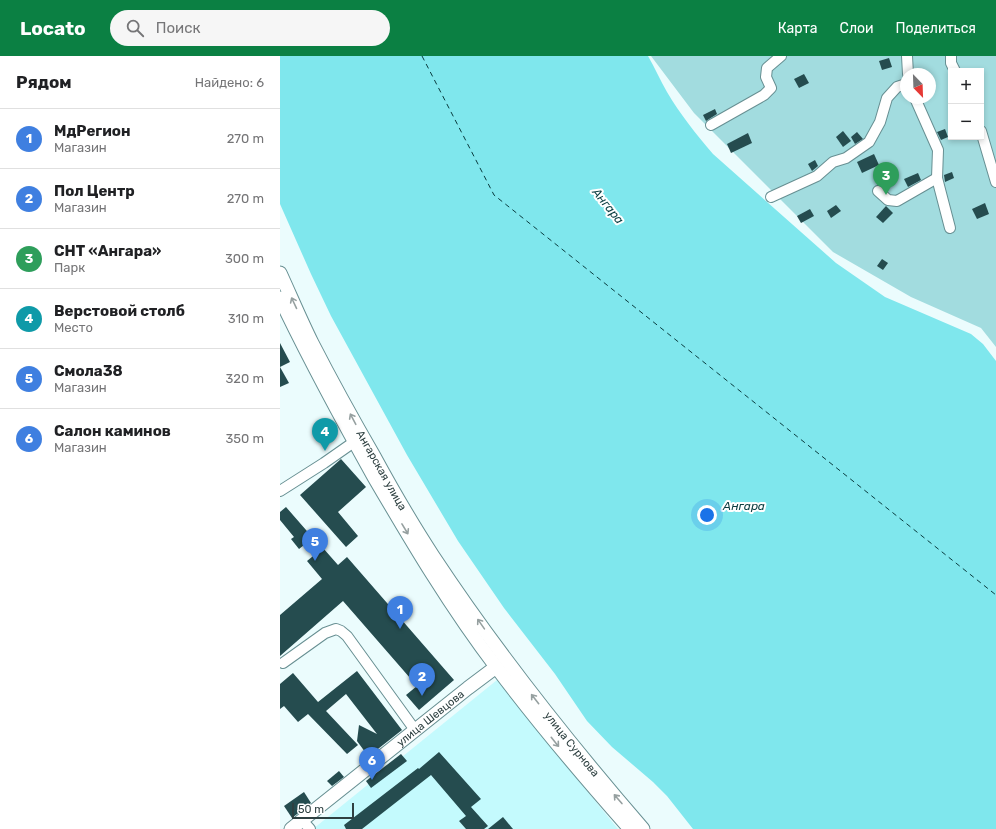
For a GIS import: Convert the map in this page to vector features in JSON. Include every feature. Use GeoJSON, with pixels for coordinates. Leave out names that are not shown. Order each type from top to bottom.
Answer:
{"type":"FeatureCollection","features":[{"type":"Feature","properties":{"kind":"main road","name":"Ангарская улица"},"geometry":{"type":"LineString","coordinates":[[280,273],[312,342],[396,495],[499,662]]}},
{"type":"Feature","properties":{"kind":"main road","name":"Ангарская улица"},"geometry":{"type":"LineString","coordinates":[[280,298],[284,310],[354,442],[426,564],[499,662]]}},
{"type":"Feature","properties":{"kind":"main road","name":"улица Шевцова"},"geometry":{"type":"LineString","coordinates":[[291,829],[306,824],[416,730],[499,662]]}},
{"type":"Feature","properties":{"kind":"main road","name":"улица Сурнова"},"geometry":{"type":"LineString","coordinates":[[499,662],[573,764],[630,829]]}},
{"type":"Feature","properties":{"kind":"main road","name":"улица Сурнова"},"geometry":{"type":"LineString","coordinates":[[499,662],[643,829]]}},
{"type":"Feature","properties":{"kind":"street"},"geometry":{"type":"LineString","coordinates":[[711,125],[764,96],[771,88],[766,77],[767,68],[781,56]]}},
{"type":"Feature","properties":{"kind":"street"},"geometry":{"type":"LineString","coordinates":[[907,56],[908,68]]}},
{"type":"Feature","properties":{"kind":"street"},"geometry":{"type":"LineString","coordinates":[[951,56],[951,63],[954,68]]}},
{"type":"Feature","properties":{"kind":"street"},"geometry":{"type":"LineString","coordinates":[[770,197],[817,176],[833,162],[846,158],[869,142],[880,122],[887,98],[900,87]]}},
{"type":"Feature","properties":{"kind":"street"},"geometry":{"type":"LineString","coordinates":[[919,104],[938,150],[937,178],[950,228]]}},
{"type":"Feature","properties":{"kind":"street"},"geometry":{"type":"LineString","coordinates":[[984,140],[996,182]]}},
{"type":"Feature","properties":{"kind":"street"},"geometry":{"type":"LineString","coordinates":[[878,190],[888,200],[896,201],[937,178]]}},
{"type":"Feature","properties":{"kind":"street"},"geometry":{"type":"LineString","coordinates":[[280,491],[354,442]]}},
{"type":"Feature","properties":{"kind":"street"},"geometry":{"type":"LineString","coordinates":[[283,663],[325,633],[336,629],[341,631],[347,636],[416,730]]}},
{"type":"Feature","properties":{"kind":"shaded area"},"geometry":{"type":"Polygon","coordinates":[[[651,56],[996,56],[996,347],[981,328],[911,297],[833,252],[694,113],[651,56]]]}},
{"type":"Feature","properties":{"kind":"shaded area"},"geometry":{"type":"Polygon","coordinates":[[[497,680],[618,829],[313,829],[497,680]]]}},
{"type":"Feature","properties":{"kind":"water","name":"Ангара"},"geometry":{"type":"Polygon","coordinates":[[[280,56],[648,56],[664,88],[677,108],[713,154],[836,263],[885,297],[971,334],[983,344],[996,361],[996,829],[693,829],[667,796],[612,747],[587,721],[555,674],[504,608],[458,541],[407,455],[331,316],[311,274],[280,204],[280,56]]]}},
{"type":"Feature","properties":{"kind":"building"},"geometry":{"type":"Polygon","coordinates":[[[889,58],[892,67],[882,70],[879,61],[889,58]]]}},
{"type":"Feature","properties":{"kind":"building"},"geometry":{"type":"Polygon","coordinates":[[[804,74],[809,83],[799,88],[794,79],[804,74]]]}},
{"type":"Feature","properties":{"kind":"building"},"geometry":{"type":"Polygon","coordinates":[[[715,109],[717,114],[706,121],[703,115],[715,109]]]}},
{"type":"Feature","properties":{"kind":"building"},"geometry":{"type":"Polygon","coordinates":[[[945,129],[948,137],[941,140],[937,132],[945,129]]]}},
{"type":"Feature","properties":{"kind":"building"},"geometry":{"type":"Polygon","coordinates":[[[843,131],[851,141],[843,147],[836,137],[843,131]]]}},
{"type":"Feature","properties":{"kind":"building"},"geometry":{"type":"Polygon","coordinates":[[[857,132],[863,139],[855,144],[851,137],[857,132]]]}},
{"type":"Feature","properties":{"kind":"building"},"geometry":{"type":"Polygon","coordinates":[[[748,133],[752,143],[731,153],[727,144],[748,133]]]}},
{"type":"Feature","properties":{"kind":"building"},"geometry":{"type":"Polygon","coordinates":[[[874,154],[879,165],[862,173],[857,162],[874,154]]]}},
{"type":"Feature","properties":{"kind":"building"},"geometry":{"type":"Polygon","coordinates":[[[815,160],[818,166],[812,171],[808,164],[815,160]]]}},
{"type":"Feature","properties":{"kind":"building"},"geometry":{"type":"Polygon","coordinates":[[[952,172],[954,178],[945,182],[944,175],[952,172]]]}},
{"type":"Feature","properties":{"kind":"building"},"geometry":{"type":"Polygon","coordinates":[[[918,173],[921,180],[908,187],[904,179],[918,173]]]}},
{"type":"Feature","properties":{"kind":"building"},"geometry":{"type":"Polygon","coordinates":[[[985,203],[989,214],[977,219],[972,209],[985,203]]]}},
{"type":"Feature","properties":{"kind":"building"},"geometry":{"type":"Polygon","coordinates":[[[836,205],[841,211],[831,218],[827,211],[836,205]]]}},
{"type":"Feature","properties":{"kind":"building"},"geometry":{"type":"Polygon","coordinates":[[[886,206],[893,213],[883,223],[876,217],[886,206]]]}},
{"type":"Feature","properties":{"kind":"building"},"geometry":{"type":"Polygon","coordinates":[[[810,209],[814,216],[801,223],[797,216],[810,209]]]}},
{"type":"Feature","properties":{"kind":"building"},"geometry":{"type":"Polygon","coordinates":[[[882,259],[888,263],[883,270],[877,266],[882,259]]]}},
{"type":"Feature","properties":{"kind":"building"},"geometry":{"type":"Polygon","coordinates":[[[280,343],[290,362],[280,367],[280,343]]]}},
{"type":"Feature","properties":{"kind":"building"},"geometry":{"type":"Polygon","coordinates":[[[280,367],[289,383],[280,387],[280,367]]]}},
{"type":"Feature","properties":{"kind":"building"},"geometry":{"type":"Polygon","coordinates":[[[341,459],[366,487],[338,512],[358,536],[346,547],[300,495],[341,459]]]}},
{"type":"Feature","properties":{"kind":"building"},"geometry":{"type":"Polygon","coordinates":[[[286,507],[313,538],[299,549],[291,539],[294,537],[280,520],[280,512],[286,507]]]}},
{"type":"Feature","properties":{"kind":"building"},"geometry":{"type":"Polygon","coordinates":[[[323,548],[338,565],[347,557],[454,680],[419,710],[406,695],[417,686],[343,601],[280,656],[280,615],[322,579],[307,561],[323,548]]]}},
{"type":"Feature","properties":{"kind":"building"},"geometry":{"type":"Polygon","coordinates":[[[357,671],[402,730],[369,756],[357,741],[359,725],[377,734],[346,694],[326,711],[358,745],[347,754],[308,714],[298,722],[284,706],[280,709],[280,684],[293,673],[318,702],[357,671]]]}},
{"type":"Feature","properties":{"kind":"building"},"geometry":{"type":"Polygon","coordinates":[[[439,752],[481,799],[471,807],[488,826],[484,829],[466,829],[459,821],[466,816],[431,775],[362,829],[346,829],[344,825],[418,768],[419,769],[439,752]]]}},
{"type":"Feature","properties":{"kind":"building"},"geometry":{"type":"Polygon","coordinates":[[[401,754],[407,761],[371,788],[366,781],[401,754]]]}},
{"type":"Feature","properties":{"kind":"building"},"geometry":{"type":"Polygon","coordinates":[[[339,771],[344,777],[332,786],[327,781],[339,771]]]}},
{"type":"Feature","properties":{"kind":"building"},"geometry":{"type":"Polygon","coordinates":[[[304,792],[311,803],[292,818],[284,806],[304,792]]]}},
{"type":"Feature","properties":{"kind":"building"},"geometry":{"type":"Polygon","coordinates":[[[503,817],[513,829],[488,829],[503,817]]]}},
{"type":"Feature","properties":{"kind":"ferry route"},"geometry":{"type":"LineString","coordinates":[[422,56],[494,195],[996,595]]}},
{"type":"Feature","properties":{"kind":"place","name":"СНТ «Ангара»"},"geometry":{"type":"Point","coordinates":[886,195]}},
{"type":"Feature","properties":{"kind":"place","name":"Верстовой столб"},"geometry":{"type":"Point","coordinates":[325,451]}},
{"type":"Feature","properties":{"kind":"place","name":"Смола38"},"geometry":{"type":"Point","coordinates":[315,561]}},
{"type":"Feature","properties":{"kind":"place","name":"МдРегион"},"geometry":{"type":"Point","coordinates":[400,629]}},
{"type":"Feature","properties":{"kind":"place","name":"Пол Центр"},"geometry":{"type":"Point","coordinates":[422,696]}},
{"type":"Feature","properties":{"kind":"place","name":"Салон каминов"},"geometry":{"type":"Point","coordinates":[372,780]}}]}
